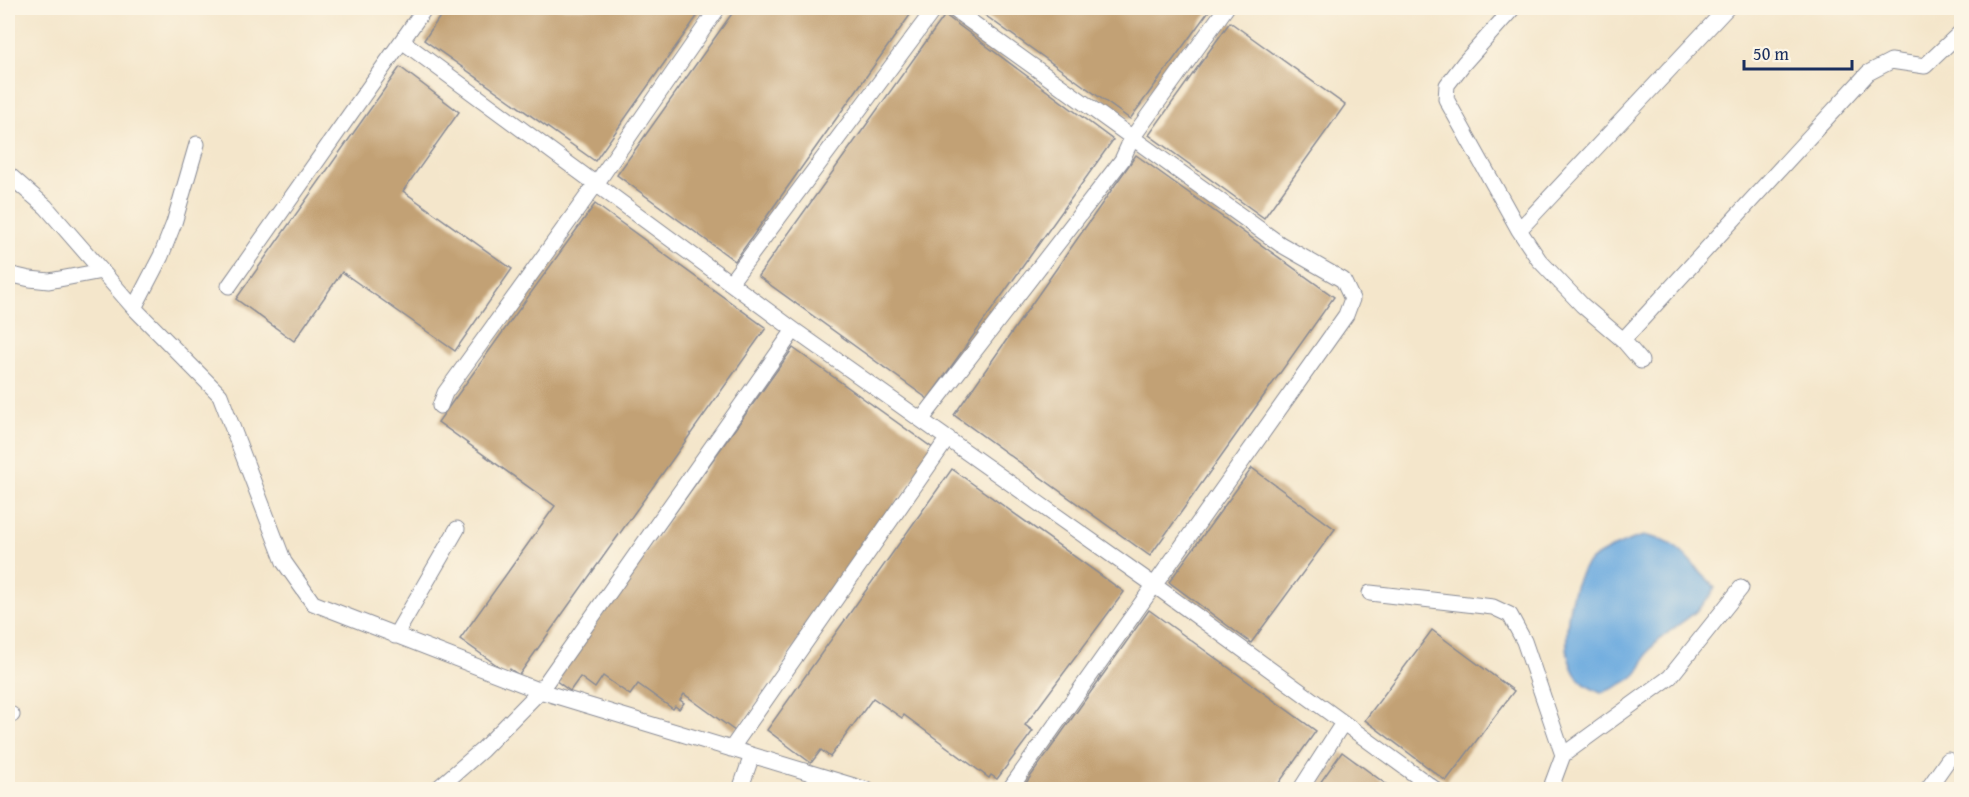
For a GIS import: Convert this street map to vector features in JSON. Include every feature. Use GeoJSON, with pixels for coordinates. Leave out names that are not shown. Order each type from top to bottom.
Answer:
{"type":"FeatureCollection","features":[{"type":"Feature","properties":{"kind":"street"},"geometry":{"type":"LineString","coordinates":[[229,286],[425,8]]}},
{"type":"Feature","properties":{"kind":"street"},"geometry":{"type":"LineString","coordinates":[[440,406],[445,393],[596,184],[718,8]]}},
{"type":"Feature","properties":{"kind":"street"},"geometry":{"type":"LineString","coordinates":[[730,283],[935,8]]}},
{"type":"Feature","properties":{"kind":"street"},"geometry":{"type":"LineString","coordinates":[[952,8],[1280,244],[1343,280],[1352,299],[1346,315],[1010,789]]}},
{"type":"Feature","properties":{"kind":"street"},"geometry":{"type":"LineString","coordinates":[[922,419],[1122,160],[1132,138],[1226,8]]}},
{"type":"Feature","properties":{"kind":"street"},"geometry":{"type":"LineString","coordinates":[[1514,8],[1447,85],[1446,99],[1519,230],[1539,260],[1641,360]]}},
{"type":"Feature","properties":{"kind":"street"},"geometry":{"type":"LineString","coordinates":[[1519,230],[1728,8]]}},
{"type":"Feature","properties":{"kind":"street"},"geometry":{"type":"LineString","coordinates":[[1623,340],[1868,73],[1891,60],[1925,66],[1962,31]]}},
{"type":"Feature","properties":{"kind":"street"},"geometry":{"type":"LineString","coordinates":[[402,41],[794,330],[922,419],[1436,789]]}},
{"type":"Feature","properties":{"kind":"street"},"geometry":{"type":"LineString","coordinates":[[134,308],[161,256],[174,223],[197,144]]}},
{"type":"Feature","properties":{"kind":"street"},"geometry":{"type":"LineString","coordinates":[[8,174],[46,207],[134,308],[220,395],[284,562],[313,603],[540,692],[867,789]]}},
{"type":"Feature","properties":{"kind":"street"},"geometry":{"type":"LineString","coordinates":[[8,274],[49,281],[102,271]]}},
{"type":"Feature","properties":{"kind":"street"},"geometry":{"type":"LineString","coordinates":[[436,789],[482,750],[540,692],[794,330]]}},
{"type":"Feature","properties":{"kind":"street"},"geometry":{"type":"LineString","coordinates":[[731,749],[948,438]]}},
{"type":"Feature","properties":{"kind":"street"},"geometry":{"type":"LineString","coordinates":[[395,636],[457,529]]}},
{"type":"Feature","properties":{"kind":"street"},"geometry":{"type":"LineString","coordinates":[[1550,789],[1563,755],[1670,677],[1741,588]]}},
{"type":"Feature","properties":{"kind":"street"},"geometry":{"type":"LineString","coordinates":[[1370,593],[1493,607],[1510,615],[1524,641],[1563,755]]}},
{"type":"Feature","properties":{"kind":"street"},"geometry":{"type":"LineString","coordinates":[[1300,789],[1343,723]]}},
{"type":"Feature","properties":{"kind":"street"},"geometry":{"type":"LineString","coordinates":[[740,789],[752,755]]}},
{"type":"Feature","properties":{"kind":"street"},"geometry":{"type":"LineString","coordinates":[[1927,789],[1948,760]]}},
{"type":"Feature","properties":{"kind":"water"},"geometry":{"type":"Polygon","coordinates":[[[1647,536],[1657,538],[1678,549],[1715,588],[1702,606],[1651,648],[1634,676],[1623,684],[1601,693],[1578,678],[1569,659],[1568,617],[1575,589],[1579,577],[1589,562],[1614,547],[1647,536]]]}},
{"type":"Feature","properties":{"kind":"building"},"geometry":{"type":"Polygon","coordinates":[[[446,8],[703,8],[595,161],[424,40],[446,8]]]}},
{"type":"Feature","properties":{"kind":"building"},"geometry":{"type":"Polygon","coordinates":[[[736,8],[915,8],[735,261],[617,175],[736,8]]]}},
{"type":"Feature","properties":{"kind":"building"},"geometry":{"type":"Polygon","coordinates":[[[975,8],[1211,8],[1130,119],[975,8]]]}},
{"type":"Feature","properties":{"kind":"building"},"geometry":{"type":"Polygon","coordinates":[[[945,15],[1113,140],[928,399],[758,276],[945,15]]]}},
{"type":"Feature","properties":{"kind":"building"},"geometry":{"type":"Polygon","coordinates":[[[1230,22],[1345,105],[1264,218],[1149,135],[1230,22]]]}},
{"type":"Feature","properties":{"kind":"building"},"geometry":{"type":"Polygon","coordinates":[[[400,67],[459,112],[403,191],[512,269],[455,351],[342,272],[294,341],[236,299],[400,67]]]}},
{"type":"Feature","properties":{"kind":"building"},"geometry":{"type":"Polygon","coordinates":[[[1136,155],[1334,297],[1150,556],[954,415],[1136,155]]]}},
{"type":"Feature","properties":{"kind":"building"},"geometry":{"type":"Polygon","coordinates":[[[595,204],[766,328],[519,675],[510,669],[508,673],[460,639],[555,506],[438,422],[595,204]]]}},
{"type":"Feature","properties":{"kind":"building"},"geometry":{"type":"Polygon","coordinates":[[[793,348],[934,449],[735,731],[684,694],[680,700],[684,703],[679,709],[675,706],[673,709],[638,684],[630,695],[603,676],[595,688],[580,677],[570,691],[555,680],[793,348]]]}},
{"type":"Feature","properties":{"kind":"building"},"geometry":{"type":"Polygon","coordinates":[[[1252,468],[1335,529],[1251,643],[1169,582],[1252,468]]]}},
{"type":"Feature","properties":{"kind":"building"},"geometry":{"type":"Polygon","coordinates":[[[952,469],[1124,592],[1025,725],[1033,731],[997,779],[991,775],[989,778],[904,715],[902,718],[873,698],[830,757],[821,750],[811,763],[767,730],[952,469]]]}},
{"type":"Feature","properties":{"kind":"building"},"geometry":{"type":"Polygon","coordinates":[[[1149,610],[1316,731],[1274,790],[1021,790],[1149,610]]]}},
{"type":"Feature","properties":{"kind":"building"},"geometry":{"type":"Polygon","coordinates":[[[1432,630],[1514,691],[1446,781],[1365,720],[1432,630]]]}},
{"type":"Feature","properties":{"kind":"building"},"geometry":{"type":"Polygon","coordinates":[[[1342,752],[1394,790],[1315,790],[1342,752]]]}}]}
